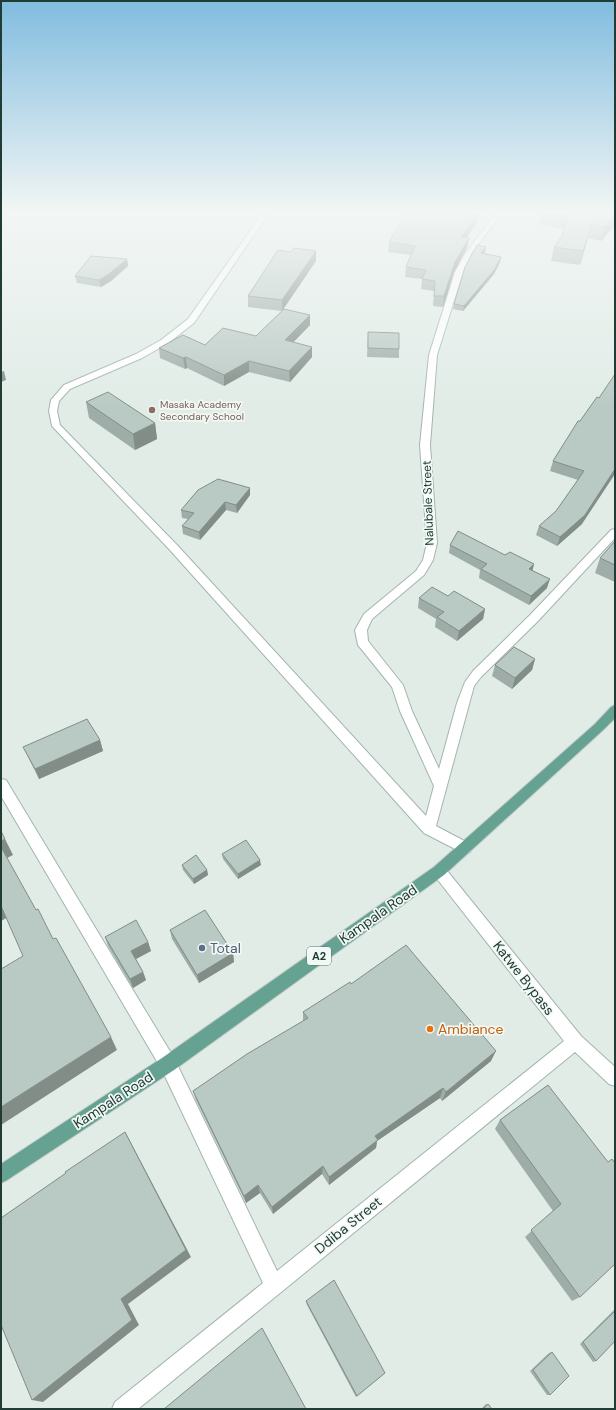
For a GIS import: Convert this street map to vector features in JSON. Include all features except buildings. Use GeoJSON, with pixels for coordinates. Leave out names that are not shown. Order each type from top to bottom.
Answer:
{"type":"FeatureCollection","features":[{"type":"Feature","properties":{"kind":"main road","name":"Kampala Road"},"geometry":{"type":"LineString","coordinates":[[1,1174],[168,1064],[439,871],[599,727],[615,710]]}},
{"type":"Feature","properties":{"kind":"street"},"geometry":{"type":"LineString","coordinates":[[222,276],[191,321],[164,342],[139,356],[67,387],[55,400],[53,411],[56,426],[173,547],[429,829],[465,848]]}},
{"type":"Feature","properties":{"kind":"street","name":"Nalubale Street"},"geometry":{"type":"LineString","coordinates":[[441,787],[406,711],[397,685],[362,642],[361,630],[368,617],[420,573],[428,560],[432,543],[426,445],[433,355],[458,276]]}},
{"type":"Feature","properties":{"kind":"street"},"geometry":{"type":"LineString","coordinates":[[429,829],[463,703],[470,685],[477,674],[534,618],[615,532]]}},
{"type":"Feature","properties":{"kind":"street"},"geometry":{"type":"LineString","coordinates":[[1,784],[168,1064],[274,1285]]}},
{"type":"Feature","properties":{"kind":"street","name":"Katwe Bypass"},"geometry":{"type":"LineString","coordinates":[[439,871],[575,1042],[615,1078]]}},
{"type":"Feature","properties":{"kind":"street","name":"Ddiba Street"},"geometry":{"type":"LineString","coordinates":[[122,1409],[575,1042]]}},
{"type":"Feature","properties":{"kind":"place","name":"Masaka Academy Secondary School"},"geometry":{"type":"Point","coordinates":[152,410]}},
{"type":"Feature","properties":{"kind":"place","name":"Total"},"geometry":{"type":"Point","coordinates":[202,948]}},
{"type":"Feature","properties":{"kind":"place","name":"Ambiance"},"geometry":{"type":"Point","coordinates":[430,1029]}}]}
